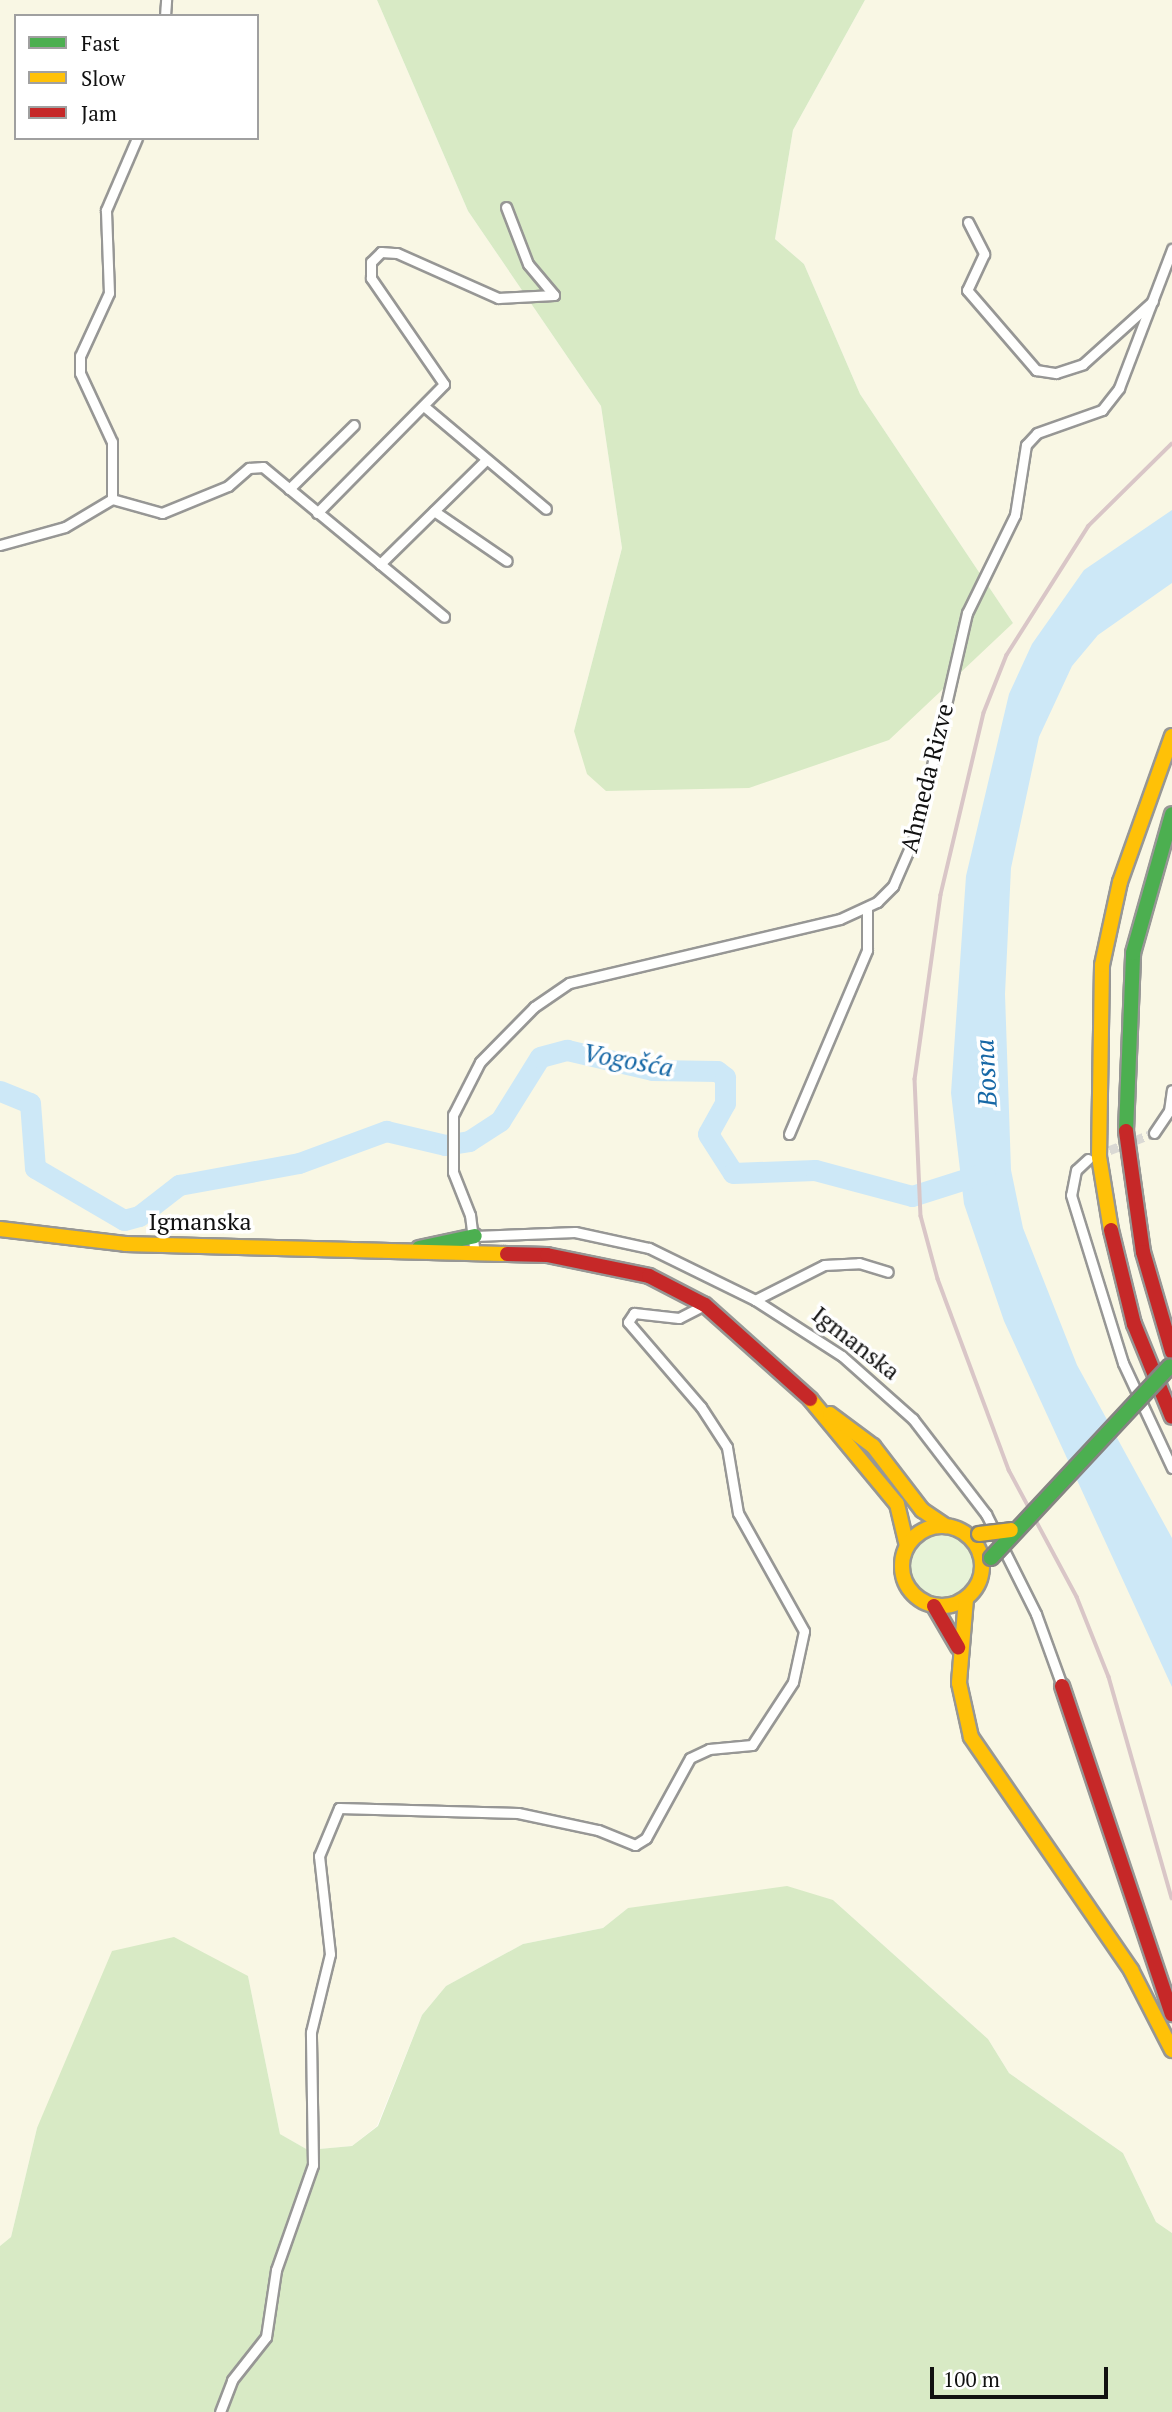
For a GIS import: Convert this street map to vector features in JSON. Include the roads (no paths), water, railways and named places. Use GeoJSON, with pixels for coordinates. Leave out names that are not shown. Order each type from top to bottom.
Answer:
{"type":"FeatureCollection","features":[{"type":"Feature","properties":{"kind":"main road"},"geometry":{"type":"LineString","coordinates":[[1172,736],[1120,882],[1102,965],[1096,1053],[1099,1157],[1112,1236],[1134,1324],[1172,1417]]}},
{"type":"Feature","properties":{"kind":"main road"},"geometry":{"type":"LineString","coordinates":[[1172,814],[1133,953],[1124,1119],[1143,1252],[1171,1361],[1011,1530],[966,1599],[960,1651],[962,1706],[980,1755],[1077,1885],[1132,1970],[1172,2050]]}},
{"type":"Feature","properties":{"kind":"main road","name":"Igmanska"},"geometry":{"type":"LineString","coordinates":[[0,1229],[125,1244],[401,1251]]}},
{"type":"Feature","properties":{"kind":"main road"},"geometry":{"type":"LineString","coordinates":[[401,1251],[475,1236]]}},
{"type":"Feature","properties":{"kind":"main road"},"geometry":{"type":"LineString","coordinates":[[401,1251],[547,1255],[604,1263],[649,1276],[705,1305],[823,1410],[859,1433],[922,1510],[946,1526],[972,1533],[1011,1530]]}},
{"type":"Feature","properties":{"kind":"main road"},"geometry":{"type":"LineString","coordinates":[[823,1410],[897,1504],[907,1546],[905,1583],[934,1606],[960,1651]]}},
{"type":"Feature","properties":{"kind":"main road"},"geometry":{"type":"LineString","coordinates":[[907,1546],[923,1530],[946,1526]]}},
{"type":"Feature","properties":{"kind":"main road"},"geometry":{"type":"LineString","coordinates":[[972,1533],[987,1564]]}},
{"type":"Feature","properties":{"kind":"main road"},"geometry":{"type":"LineString","coordinates":[[934,1606],[966,1599]]}},
{"type":"Feature","properties":{"kind":"main road"},"geometry":{"type":"LineString","coordinates":[[1062,1686],[1172,2014]]}},
{"type":"Feature","properties":{"kind":"street"},"geometry":{"type":"LineString","coordinates":[[112,499],[112,442],[79,373],[80,356],[109,293],[106,210],[136,140]]}},
{"type":"Feature","properties":{"kind":"street"},"geometry":{"type":"LineString","coordinates":[[317,513],[425,407],[444,384],[371,278],[371,262],[381,253],[397,253],[498,298],[550,300],[554,295],[528,264],[506,206]]}},
{"type":"Feature","properties":{"kind":"street"},"geometry":{"type":"LineString","coordinates":[[968,222],[984,254],[967,290],[1036,370],[1056,373],[1083,364],[1153,301]]}},
{"type":"Feature","properties":{"kind":"street","name":"Ahmeda Rizve"},"geometry":{"type":"LineString","coordinates":[[475,1255],[475,1236],[451,1157],[450,1135],[461,1092],[480,1062],[534,1007],[569,983],[867,908],[893,886],[917,831],[957,645],[1015,515],[1026,445],[1037,433],[1102,410],[1132,363],[1171,255]]}},
{"type":"Feature","properties":{"kind":"street"},"geometry":{"type":"LineString","coordinates":[[425,407],[546,509]]}},
{"type":"Feature","properties":{"kind":"street"},"geometry":{"type":"LineString","coordinates":[[289,489],[354,425]]}},
{"type":"Feature","properties":{"kind":"street"},"geometry":{"type":"LineString","coordinates":[[380,564],[486,460]]}},
{"type":"Feature","properties":{"kind":"street"},"geometry":{"type":"LineString","coordinates":[[112,499],[149,514],[172,511],[257,466],[289,489],[443,617]]}},
{"type":"Feature","properties":{"kind":"street"},"geometry":{"type":"LineString","coordinates":[[0,545],[65,527],[112,499]]}},
{"type":"Feature","properties":{"kind":"street"},"geometry":{"type":"LineString","coordinates":[[434,510],[507,561]]}},
{"type":"Feature","properties":{"kind":"street"},"geometry":{"type":"LineString","coordinates":[[789,1134],[867,950],[867,908]]}},
{"type":"Feature","properties":{"kind":"street"},"geometry":{"type":"LineString","coordinates":[[1154,1133],[1169,1111],[1172,1090]]}},
{"type":"Feature","properties":{"kind":"street"},"geometry":{"type":"LineString","coordinates":[[1088,1159],[1076,1170],[1071,1195],[1124,1363],[1172,1468]]}},
{"type":"Feature","properties":{"kind":"street","name":"Igmanska"},"geometry":{"type":"LineString","coordinates":[[475,1236],[575,1232],[624,1241],[755,1300],[842,1356],[938,1447],[1015,1567],[1062,1686]]}},
{"type":"Feature","properties":{"kind":"street"},"geometry":{"type":"LineString","coordinates":[[755,1300],[824,1265],[859,1263],[888,1272]]}},
{"type":"Feature","properties":{"kind":"street"},"geometry":{"type":"LineString","coordinates":[[220,2412],[232,2380],[266,2337],[276,2270],[313,2165],[310,2032],[330,1954],[319,1856],[339,1808],[518,1813],[635,1845],[646,1838],[690,1758],[709,1749],[752,1745],[793,1682],[804,1631],[738,1513],[727,1447],[701,1406],[628,1322],[634,1313],[679,1318],[705,1305]]}},
{"type":"Feature","properties":{"kind":"water","name":"Bosna"},"geometry":{"type":"Polygon","coordinates":[[[1172,510],[1172,583],[1098,635],[1072,666],[1039,737],[1011,868],[1005,994],[1011,1170],[1023,1228],[1077,1365],[1172,1538],[1172,1687],[1004,1321],[964,1204],[951,1093],[966,876],[1009,694],[1032,644],[1084,570],[1172,510]]]}},
{"type":"Feature","properties":{"kind":"waterway","name":"Vogošća"},"geometry":{"type":"LineString","coordinates":[[0,1091],[30,1103],[35,1168],[124,1220],[139,1216],[179,1185],[299,1163],[386,1131],[445,1145],[469,1141],[500,1121],[540,1057],[567,1050],[652,1070],[717,1071],[725,1077],[725,1103],[708,1134],[733,1173],[815,1170],[912,1196],[984,1173]]}},
{"type":"Feature","properties":{"kind":"tunnel"},"geometry":{"type":"LineString","coordinates":[[1097,1155],[1154,1133]]}},
{"type":"Feature","properties":{"kind":"railway"},"geometry":{"type":"LineString","coordinates":[[1172,444],[1089,526],[1007,655],[984,713],[941,895],[915,1079],[921,1216],[938,1279],[1009,1470],[1077,1597],[1109,1677],[1172,1898]]}}]}
